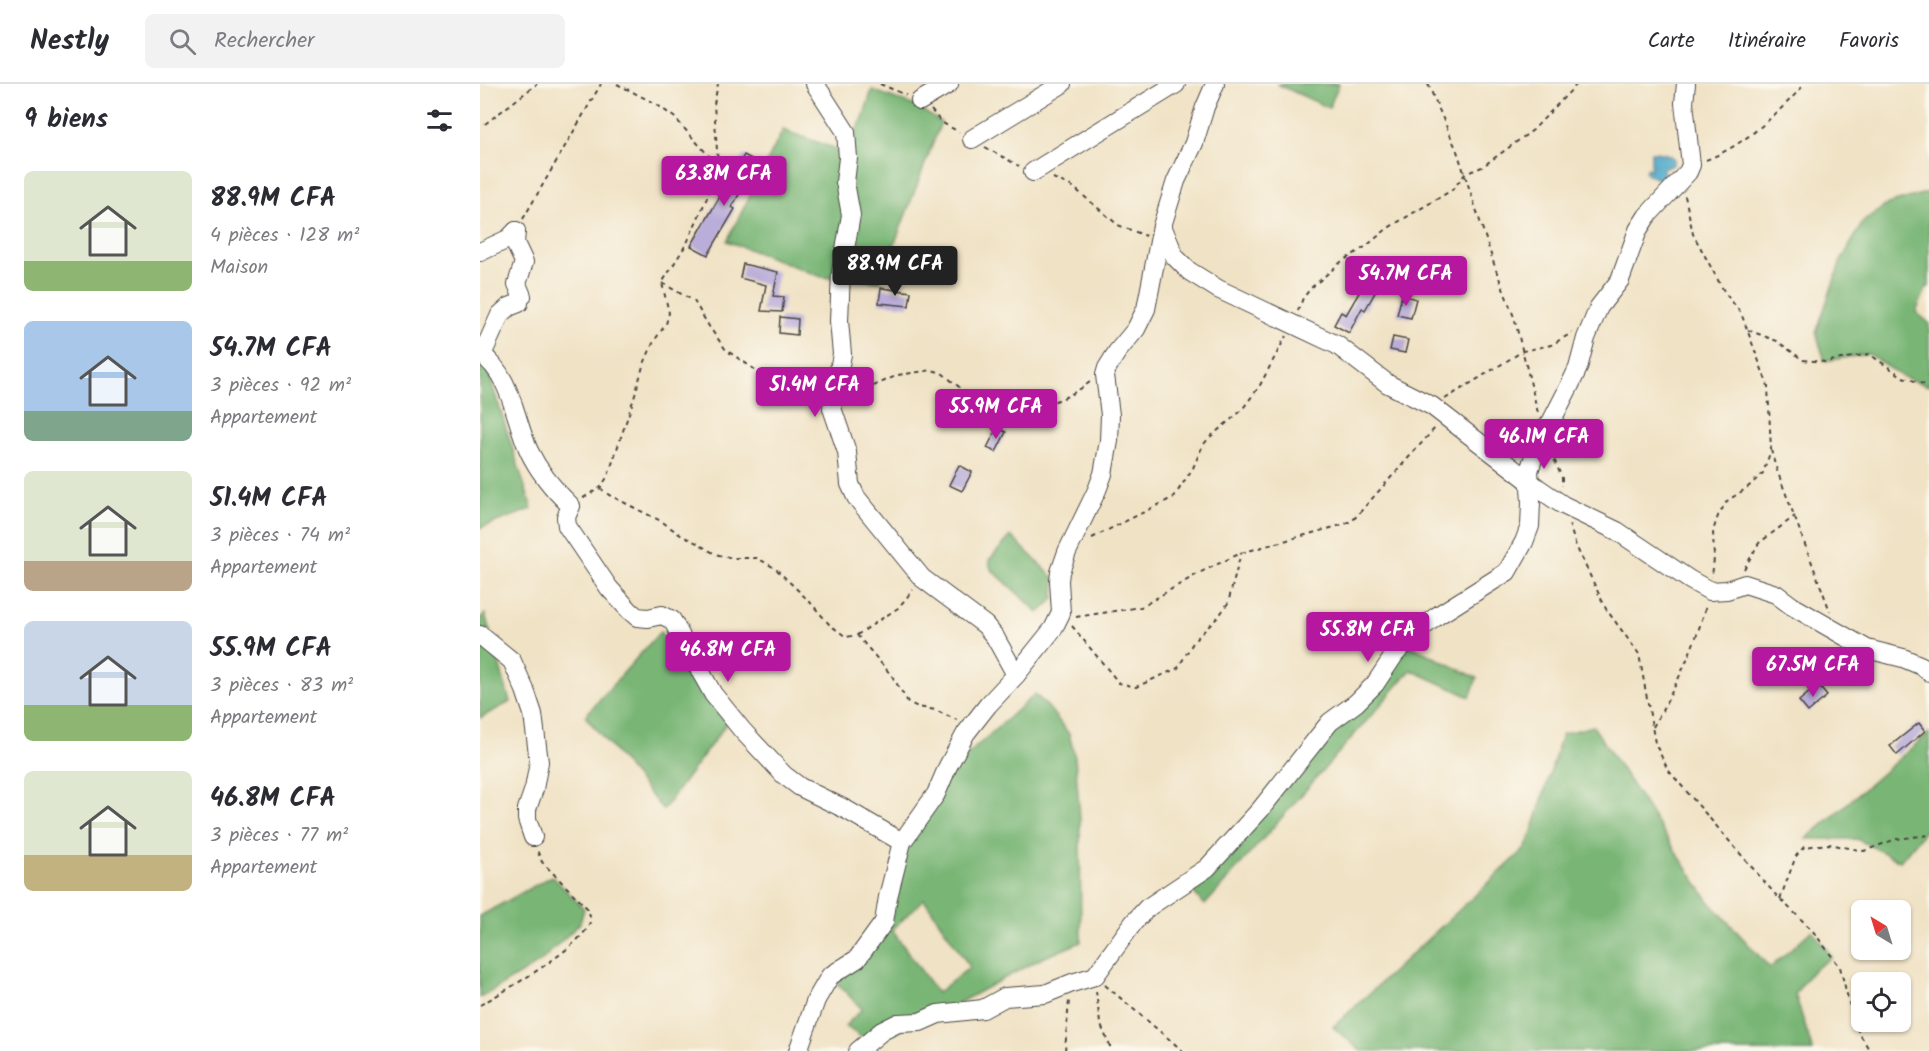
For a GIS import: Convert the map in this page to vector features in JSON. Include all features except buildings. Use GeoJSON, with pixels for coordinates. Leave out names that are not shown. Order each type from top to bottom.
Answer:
{"type":"FeatureCollection","features":[{"type":"Feature","properties":{"kind":"street"},"geometry":{"type":"LineString","coordinates":[[815,84],[846,132],[848,158],[845,182],[851,215],[841,272],[839,321],[842,354],[833,402],[847,453],[850,484],[856,497],[922,578],[985,625],[1016,675]]}},
{"type":"Feature","properties":{"kind":"street"},"geometry":{"type":"LineString","coordinates":[[920,102],[949,84]]}},
{"type":"Feature","properties":{"kind":"street"},"geometry":{"type":"LineString","coordinates":[[972,139],[1062,84]]}},
{"type":"Feature","properties":{"kind":"street"},"geometry":{"type":"LineString","coordinates":[[1033,172],[1176,84]]}},
{"type":"Feature","properties":{"kind":"street"},"geometry":{"type":"LineString","coordinates":[[798,1051],[816,1000],[830,976],[857,959],[884,922],[902,842],[936,794],[948,766],[970,727],[1016,675],[1053,628],[1061,613],[1060,572],[1103,474],[1109,441],[1110,415],[1106,386],[1107,368],[1136,329],[1146,309],[1162,226],[1176,181],[1194,143],[1205,106],[1215,84]]}},
{"type":"Feature","properties":{"kind":"street"},"geometry":{"type":"LineString","coordinates":[[858,1051],[882,1031],[898,1023],[920,1022],[938,1014],[983,1009],[1005,997],[1045,994],[1095,976],[1134,922],[1147,908],[1207,868],[1239,835],[1330,722],[1356,703],[1375,684],[1395,654],[1411,638],[1437,616],[1507,572],[1530,526],[1529,471],[1545,429],[1551,422],[1574,377],[1586,338],[1599,307],[1620,280],[1638,230],[1647,216],[1686,172],[1684,103],[1686,84]]}},
{"type":"Feature","properties":{"kind":"street"},"geometry":{"type":"LineString","coordinates":[[1162,226],[1175,257],[1189,271],[1218,289],[1337,345],[1388,384],[1439,412],[1529,482],[1563,505],[1617,531],[1690,580],[1711,590],[1727,590],[1745,584],[1776,594],[1792,606],[1867,649],[1903,658],[1922,666],[1929,672]]}},
{"type":"Feature","properties":{"kind":"street"},"geometry":{"type":"LineString","coordinates":[[480,252],[508,239],[516,231]]}},
{"type":"Feature","properties":{"kind":"street"},"geometry":{"type":"LineString","coordinates":[[516,231],[515,243],[524,261],[517,284],[521,299],[500,315],[481,354],[497,370],[506,384],[530,453],[546,480],[571,506],[566,517],[567,526],[609,588],[637,617],[648,618],[662,615],[672,620],[713,694],[742,730],[784,775],[800,787],[845,809],[902,842]]}},
{"type":"Feature","properties":{"kind":"street"},"geometry":{"type":"LineString","coordinates":[[480,635],[513,662],[533,714],[539,762],[534,789],[526,810],[533,837]]}},
{"type":"Feature","properties":{"kind":"path"},"geometry":{"type":"LineString","coordinates":[[485,124],[537,84]]}},
{"type":"Feature","properties":{"kind":"path"},"geometry":{"type":"LineString","coordinates":[[516,231],[601,84]]}},
{"type":"Feature","properties":{"kind":"path"},"geometry":{"type":"LineString","coordinates":[[617,84],[656,104],[674,117],[718,166]]}},
{"type":"Feature","properties":{"kind":"path"},"geometry":{"type":"LineString","coordinates":[[571,506],[600,488],[611,466],[643,366],[654,340],[666,324],[669,313],[662,284],[687,243],[718,166],[714,104],[718,84]]}},
{"type":"Feature","properties":{"kind":"path"},"geometry":{"type":"LineString","coordinates":[[1428,84],[1457,151],[1514,317],[1538,412],[1549,448],[1562,478],[1563,505],[1576,546],[1606,609],[1639,654],[1655,743],[1668,770],[1780,899],[1812,930],[1840,967],[1854,1026],[1870,1051]]}},
{"type":"Feature","properties":{"kind":"path"},"geometry":{"type":"LineString","coordinates":[[1089,539],[1174,497],[1193,468],[1203,446],[1210,437],[1241,411],[1259,387],[1293,324],[1303,298],[1311,288],[1341,262],[1365,247],[1388,228],[1452,190],[1464,174],[1482,167],[1533,130],[1577,84]]}},
{"type":"Feature","properties":{"kind":"path"},"geometry":{"type":"LineString","coordinates":[[1805,84],[1777,114],[1743,140],[1686,172],[1694,234],[1725,293],[1741,313],[1748,330],[1768,386],[1771,450],[1775,465],[1831,612]]}},
{"type":"Feature","properties":{"kind":"path"},"geometry":{"type":"LineString","coordinates":[[662,284],[694,301],[726,350],[785,387],[810,397],[833,402],[898,375],[932,370],[942,373],[969,395],[994,411],[1003,412],[1057,402],[1080,390],[1107,368]]}},
{"type":"Feature","properties":{"kind":"path"},"geometry":{"type":"LineString","coordinates":[[1748,330],[1777,341],[1803,360],[1825,362],[1869,354],[1903,377],[1929,386]]}},
{"type":"Feature","properties":{"kind":"path"},"geometry":{"type":"LineString","coordinates":[[1061,613],[1078,618],[1141,607],[1199,573],[1241,553],[1353,520],[1439,412],[1523,351],[1551,345],[1576,331]]}},
{"type":"Feature","properties":{"kind":"path"},"geometry":{"type":"LineString","coordinates":[[1653,727],[1675,688],[1703,618],[1711,590],[1714,558],[1713,531],[1718,516],[1727,501],[1747,488],[1763,473],[1771,450]]}},
{"type":"Feature","properties":{"kind":"path"},"geometry":{"type":"LineString","coordinates":[[600,488],[609,495],[661,520],[676,533],[715,554],[733,558],[757,558],[775,568],[830,624],[846,637],[857,635],[898,608],[922,578]]}},
{"type":"Feature","properties":{"kind":"path"},"geometry":{"type":"LineString","coordinates":[[1745,568],[1759,543],[1796,516]]}},
{"type":"Feature","properties":{"kind":"path"},"geometry":{"type":"LineString","coordinates":[[1061,613],[1119,683],[1136,687],[1178,668],[1194,641],[1219,616],[1228,603],[1241,553]]}},
{"type":"Feature","properties":{"kind":"path"},"geometry":{"type":"LineString","coordinates":[[1836,678],[1841,656],[1839,633]]}},
{"type":"Feature","properties":{"kind":"path"},"geometry":{"type":"LineString","coordinates":[[857,635],[892,676],[908,702],[918,707],[935,710],[970,727]]}},
{"type":"Feature","properties":{"kind":"path"},"geometry":{"type":"LineString","coordinates":[[1780,899],[1796,856],[1804,847],[1829,844],[1864,851],[1896,839],[1929,835]]}},
{"type":"Feature","properties":{"kind":"path"},"geometry":{"type":"LineString","coordinates":[[480,1005],[539,970],[581,936],[590,923],[591,915],[587,908],[542,862],[533,837]]}},
{"type":"Feature","properties":{"kind":"path"},"geometry":{"type":"LineString","coordinates":[[1095,976],[1100,1023],[1112,1051]]}},
{"type":"Feature","properties":{"kind":"path"},"geometry":{"type":"LineString","coordinates":[[1095,976],[1183,1051]]}},
{"type":"Feature","properties":{"kind":"path"},"geometry":{"type":"LineString","coordinates":[[1065,1051],[1072,983]]}},
{"type":"Feature","properties":{"kind":"green space"},"geometry":{"type":"Polygon","coordinates":[[[1277,84],[1339,84],[1329,108],[1277,84]]]}},
{"type":"Feature","properties":{"kind":"green space"},"geometry":{"type":"Polygon","coordinates":[[[872,90],[915,106],[941,122],[880,282],[822,277],[727,241],[783,130],[845,152],[863,118],[872,90]]]}},
{"type":"Feature","properties":{"kind":"green space"},"geometry":{"type":"Polygon","coordinates":[[[1929,192],[1929,287],[1916,312],[1929,323],[1929,386],[1903,377],[1869,354],[1825,361],[1816,333],[1840,263],[1863,222],[1888,204],[1929,192]]]}},
{"type":"Feature","properties":{"kind":"green space"},"geometry":{"type":"Polygon","coordinates":[[[480,360],[485,362],[532,509],[480,528],[480,360]]]}},
{"type":"Feature","properties":{"kind":"green space"},"geometry":{"type":"Polygon","coordinates":[[[1011,536],[1055,579],[1054,599],[1039,613],[991,569],[989,560],[1011,536]]]}},
{"type":"Feature","properties":{"kind":"green space"},"geometry":{"type":"Polygon","coordinates":[[[485,614],[510,702],[480,718],[480,618],[485,614]]]}},
{"type":"Feature","properties":{"kind":"green space"},"geometry":{"type":"Polygon","coordinates":[[[660,632],[730,719],[663,810],[585,716],[660,632]]]}},
{"type":"Feature","properties":{"kind":"green space"},"geometry":{"type":"Polygon","coordinates":[[[1405,643],[1477,678],[1470,697],[1411,670],[1205,905],[1192,891],[1207,868],[1405,643]]]}},
{"type":"Feature","properties":{"kind":"green space"},"geometry":{"type":"Polygon","coordinates":[[[1035,694],[1048,707],[1069,734],[1075,757],[1080,819],[1081,942],[1040,959],[938,1014],[870,1043],[845,1026],[862,1009],[830,976],[884,922],[900,848],[946,774],[1035,694]],[[924,899],[892,930],[937,993],[970,967],[924,899]]]}},
{"type":"Feature","properties":{"kind":"green space"},"geometry":{"type":"Polygon","coordinates":[[[1593,726],[1708,900],[1770,968],[1812,930],[1832,957],[1811,972],[1795,994],[1813,1051],[1361,1051],[1333,1027],[1525,849],[1562,734],[1593,726]]]}},
{"type":"Feature","properties":{"kind":"green space"},"geometry":{"type":"Polygon","coordinates":[[[1929,733],[1929,826],[1900,861],[1857,839],[1806,839],[1929,733]]]}},
{"type":"Feature","properties":{"kind":"green space"},"geometry":{"type":"Polygon","coordinates":[[[552,876],[584,909],[580,923],[539,963],[480,998],[480,916],[552,876]]]}},
{"type":"Feature","properties":{"kind":"water"},"geometry":{"type":"Polygon","coordinates":[[[1651,152],[1667,154],[1674,159],[1673,165],[1663,169],[1664,177],[1661,180],[1648,175],[1645,171],[1648,168],[1651,169],[1651,152]]]}}]}
